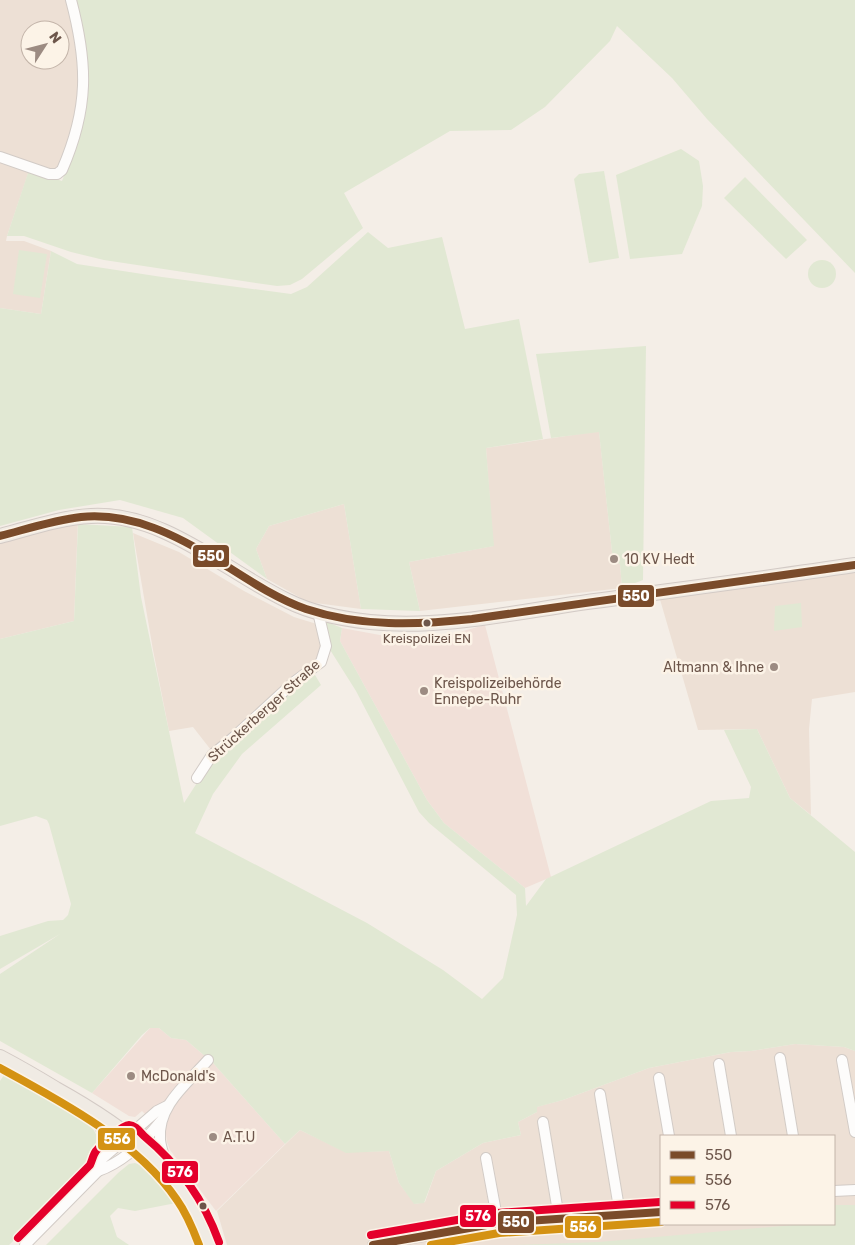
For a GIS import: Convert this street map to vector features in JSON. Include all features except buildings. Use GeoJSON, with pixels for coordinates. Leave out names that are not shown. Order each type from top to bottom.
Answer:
{"type":"FeatureCollection","features":[{"type":"Feature","properties":{"kind":"main road"},"geometry":{"type":"LineString","coordinates":[[0,536],[89,516],[128,519],[144,524],[198,548],[289,602],[318,612],[369,622],[439,622],[505,615],[855,565]]}},
{"type":"Feature","properties":{"kind":"main road"},"geometry":{"type":"LineString","coordinates":[[0,1057],[95,1111],[140,1144],[172,1178],[199,1215],[210,1245]]}},
{"type":"Feature","properties":{"kind":"street"},"geometry":{"type":"LineString","coordinates":[[0,157],[49,174],[57,174],[62,170],[76,133],[84,79],[83,51],[71,0]]}},
{"type":"Feature","properties":{"kind":"street","name":"Strückerberger Straße"},"geometry":{"type":"LineString","coordinates":[[197,778],[212,755],[294,682],[321,662],[326,646],[318,612]]}},
{"type":"Feature","properties":{"kind":"street"},"geometry":{"type":"LineString","coordinates":[[780,1058],[793,1135]]}},
{"type":"Feature","properties":{"kind":"street"},"geometry":{"type":"LineString","coordinates":[[104,1158],[157,1111],[167,1106],[208,1060]]}},
{"type":"Feature","properties":{"kind":"street"},"geometry":{"type":"LineString","coordinates":[[842,1060],[855,1132]]}},
{"type":"Feature","properties":{"kind":"street"},"geometry":{"type":"LineString","coordinates":[[719,1064],[731,1135]]}},
{"type":"Feature","properties":{"kind":"street"},"geometry":{"type":"LineString","coordinates":[[659,1078],[669,1135]]}},
{"type":"Feature","properties":{"kind":"street"},"geometry":{"type":"LineString","coordinates":[[600,1094],[620,1214]]}},
{"type":"Feature","properties":{"kind":"street"},"geometry":{"type":"LineString","coordinates":[[167,1106],[162,1120],[160,1141],[172,1178]]}},
{"type":"Feature","properties":{"kind":"street"},"geometry":{"type":"LineString","coordinates":[[25,1245],[98,1171],[104,1158],[106,1144],[95,1111]]}},
{"type":"Feature","properties":{"kind":"street"},"geometry":{"type":"LineString","coordinates":[[98,1171],[113,1166],[150,1136],[162,1120]]}},
{"type":"Feature","properties":{"kind":"street"},"geometry":{"type":"LineString","coordinates":[[544,1122],[559,1218]]}},
{"type":"Feature","properties":{"kind":"street"},"geometry":{"type":"LineString","coordinates":[[486,1158],[498,1223]]}},
{"type":"Feature","properties":{"kind":"street"},"geometry":{"type":"LineString","coordinates":[[835,1191],[855,1190]]}},
{"type":"Feature","properties":{"kind":"street"},"geometry":{"type":"LineString","coordinates":[[373,1245],[498,1223],[660,1212]]}},
{"type":"Feature","properties":{"kind":"shaded area"},"geometry":{"type":"Polygon","coordinates":[[[0,0],[66,0],[79,52],[78,106],[60,166],[55,170],[48,171],[31,165],[6,241],[24,241],[51,251],[41,314],[0,308],[0,0]]]}},
{"type":"Feature","properties":{"kind":"shaded area"},"geometry":{"type":"Polygon","coordinates":[[[599,431],[613,561],[620,564],[622,588],[420,611],[409,562],[493,546],[486,448],[599,431]]]}},
{"type":"Feature","properties":{"kind":"shaded area"},"geometry":{"type":"Polygon","coordinates":[[[344,504],[361,609],[308,602],[267,579],[256,549],[269,526],[344,504]]]}},
{"type":"Feature","properties":{"kind":"shaded area"},"geometry":{"type":"Polygon","coordinates":[[[78,518],[74,621],[0,639],[0,536],[78,518]]]}},
{"type":"Feature","properties":{"kind":"shaded area"},"geometry":{"type":"Polygon","coordinates":[[[133,533],[179,552],[244,591],[294,617],[320,625],[323,648],[319,659],[274,694],[211,750],[193,727],[169,731],[133,533]]]}},
{"type":"Feature","properties":{"kind":"shaded area"},"geometry":{"type":"Polygon","coordinates":[[[855,571],[855,692],[812,699],[809,729],[811,815],[790,798],[757,729],[698,730],[659,596],[855,571]]]}},
{"type":"Feature","properties":{"kind":"shaded area","name":"Kreispolizeibehörde Ennepe-Ruhr"},"geometry":{"type":"Polygon","coordinates":[[[485,625],[551,877],[525,888],[444,823],[427,800],[340,641],[342,628],[396,638],[430,640],[485,625]]]}},
{"type":"Feature","properties":{"kind":"shaded area"},"geometry":{"type":"Polygon","coordinates":[[[150,1028],[159,1028],[171,1038],[186,1040],[213,1063],[285,1144],[216,1211],[170,1150],[166,1135],[142,1111],[135,1117],[129,1116],[92,1093],[150,1028]]]}},
{"type":"Feature","properties":{"kind":"shaded area"},"geometry":{"type":"Polygon","coordinates":[[[795,1044],[844,1047],[855,1051],[855,1245],[227,1245],[217,1211],[300,1130],[346,1152],[389,1151],[399,1183],[415,1204],[425,1202],[436,1171],[483,1143],[521,1135],[518,1122],[537,1112],[536,1107],[563,1100],[649,1068],[731,1052],[795,1044]]]}},
{"type":"Feature","properties":{"kind":"green space"},"geometry":{"type":"Polygon","coordinates":[[[76,0],[855,0],[855,273],[707,119],[672,78],[617,26],[610,41],[545,107],[511,130],[450,131],[344,193],[363,228],[302,279],[290,285],[277,286],[104,260],[71,252],[24,236],[7,236],[29,170],[62,181],[80,134],[87,101],[88,67],[84,33],[76,0]]]}},
{"type":"Feature","properties":{"kind":"green space"},"geometry":{"type":"Polygon","coordinates":[[[681,149],[699,161],[703,186],[702,206],[682,254],[630,259],[616,175],[681,149]]]}},
{"type":"Feature","properties":{"kind":"green space"},"geometry":{"type":"Polygon","coordinates":[[[604,171],[619,258],[589,263],[574,179],[579,174],[604,171]]]}},
{"type":"Feature","properties":{"kind":"green space"},"geometry":{"type":"Polygon","coordinates":[[[745,177],[807,240],[786,259],[724,198],[745,177]]]}},
{"type":"Feature","properties":{"kind":"green space"},"geometry":{"type":"Polygon","coordinates":[[[368,232],[388,248],[442,237],[465,329],[519,319],[543,439],[486,448],[494,546],[409,562],[420,611],[361,609],[344,504],[269,526],[256,549],[267,579],[183,518],[120,500],[59,510],[0,526],[0,308],[41,314],[51,251],[77,264],[291,294],[307,287],[368,232]]]}},
{"type":"Feature","properties":{"kind":"green space"},"geometry":{"type":"Polygon","coordinates":[[[19,250],[47,254],[40,298],[13,294],[19,250]]]}},
{"type":"Feature","properties":{"kind":"green space"},"geometry":{"type":"Polygon","coordinates":[[[822,260],[832,264],[836,274],[832,284],[822,288],[812,284],[808,274],[812,264],[822,260]]]}},
{"type":"Feature","properties":{"kind":"green space"},"geometry":{"type":"Polygon","coordinates":[[[646,346],[643,580],[622,588],[620,564],[613,561],[599,432],[551,438],[536,354],[646,346]]]}},
{"type":"Feature","properties":{"kind":"green space"},"geometry":{"type":"Polygon","coordinates":[[[78,524],[132,527],[141,597],[184,803],[213,758],[312,670],[321,685],[242,754],[213,794],[195,833],[367,923],[443,970],[482,999],[503,978],[517,915],[516,895],[429,823],[419,812],[356,691],[327,645],[322,620],[342,628],[340,641],[427,800],[444,823],[525,888],[526,906],[546,879],[711,801],[749,798],[751,787],[724,730],[757,729],[790,798],[855,852],[855,1051],[844,1047],[795,1044],[731,1052],[649,1068],[563,1100],[537,1107],[537,1112],[518,1122],[521,1135],[483,1143],[436,1171],[424,1203],[414,1204],[399,1183],[389,1151],[346,1153],[300,1130],[285,1144],[213,1063],[186,1040],[171,1038],[159,1028],[150,1028],[142,1035],[92,1093],[0,1041],[0,974],[60,934],[0,969],[0,936],[48,921],[63,920],[68,915],[71,904],[47,820],[36,816],[0,826],[0,639],[74,621],[78,524]]]}},
{"type":"Feature","properties":{"kind":"green space"},"geometry":{"type":"Polygon","coordinates":[[[801,603],[802,627],[774,631],[775,606],[801,603]]]}},
{"type":"Feature","properties":{"kind":"green space"},"geometry":{"type":"Polygon","coordinates":[[[6,1072],[12,1072],[84,1121],[93,1129],[99,1146],[96,1156],[87,1169],[9,1245],[0,1245],[0,1081],[6,1072]]]}},
{"type":"Feature","properties":{"kind":"green space"},"geometry":{"type":"Polygon","coordinates":[[[135,1163],[153,1175],[176,1203],[135,1211],[118,1208],[110,1216],[117,1237],[129,1245],[46,1245],[118,1173],[129,1164],[135,1163]]]}},
{"type":"Feature","properties":{"kind":"green space"},"geometry":{"type":"Polygon","coordinates":[[[835,1205],[855,1205],[855,1245],[515,1245],[599,1242],[793,1225],[835,1225],[835,1205]]]}},
{"type":"Feature","properties":{"kind":"transit line","name":"550"},"geometry":{"type":"LineString","coordinates":[[0,536],[71,518],[100,516],[136,522],[188,543],[262,588],[295,605],[326,615],[368,622],[389,623],[472,619],[855,565]]}},
{"type":"Feature","properties":{"kind":"transit line","name":"556"},"geometry":{"type":"LineString","coordinates":[[0,1068],[73,1109],[120,1141],[161,1179],[181,1205],[199,1245]]}},
{"type":"Feature","properties":{"kind":"transit line","name":"576"},"geometry":{"type":"LineString","coordinates":[[18,1238],[90,1165],[96,1151],[117,1132],[129,1125],[137,1129],[179,1171],[206,1212],[219,1242]]}},
{"type":"Feature","properties":{"kind":"transit line","name":"576"},"geometry":{"type":"LineString","coordinates":[[371,1235],[497,1213],[660,1202]]}},
{"type":"Feature","properties":{"kind":"transit line","name":"550"},"geometry":{"type":"LineString","coordinates":[[373,1245],[498,1223],[660,1212]]}},
{"type":"Feature","properties":{"kind":"transit line","name":"556"},"geometry":{"type":"LineString","coordinates":[[431,1245],[499,1233],[660,1222]]}},
{"type":"Feature","properties":{"kind":"place","name":"10 KV Hedt"},"geometry":{"type":"Point","coordinates":[614,559]}},
{"type":"Feature","properties":{"kind":"place","name":"Kreispolizei EN"},"geometry":{"type":"Point","coordinates":[427,623]}},
{"type":"Feature","properties":{"kind":"place","name":"Altmann & Ihne"},"geometry":{"type":"Point","coordinates":[774,667]}},
{"type":"Feature","properties":{"kind":"place","name":"Kreispolizeibehörde Ennepe-Ruhr"},"geometry":{"type":"Point","coordinates":[424,691]}},
{"type":"Feature","properties":{"kind":"place","name":"McDonald's"},"geometry":{"type":"Point","coordinates":[131,1076]}},
{"type":"Feature","properties":{"kind":"place","name":"A.T.U"},"geometry":{"type":"Point","coordinates":[213,1137]}}]}
